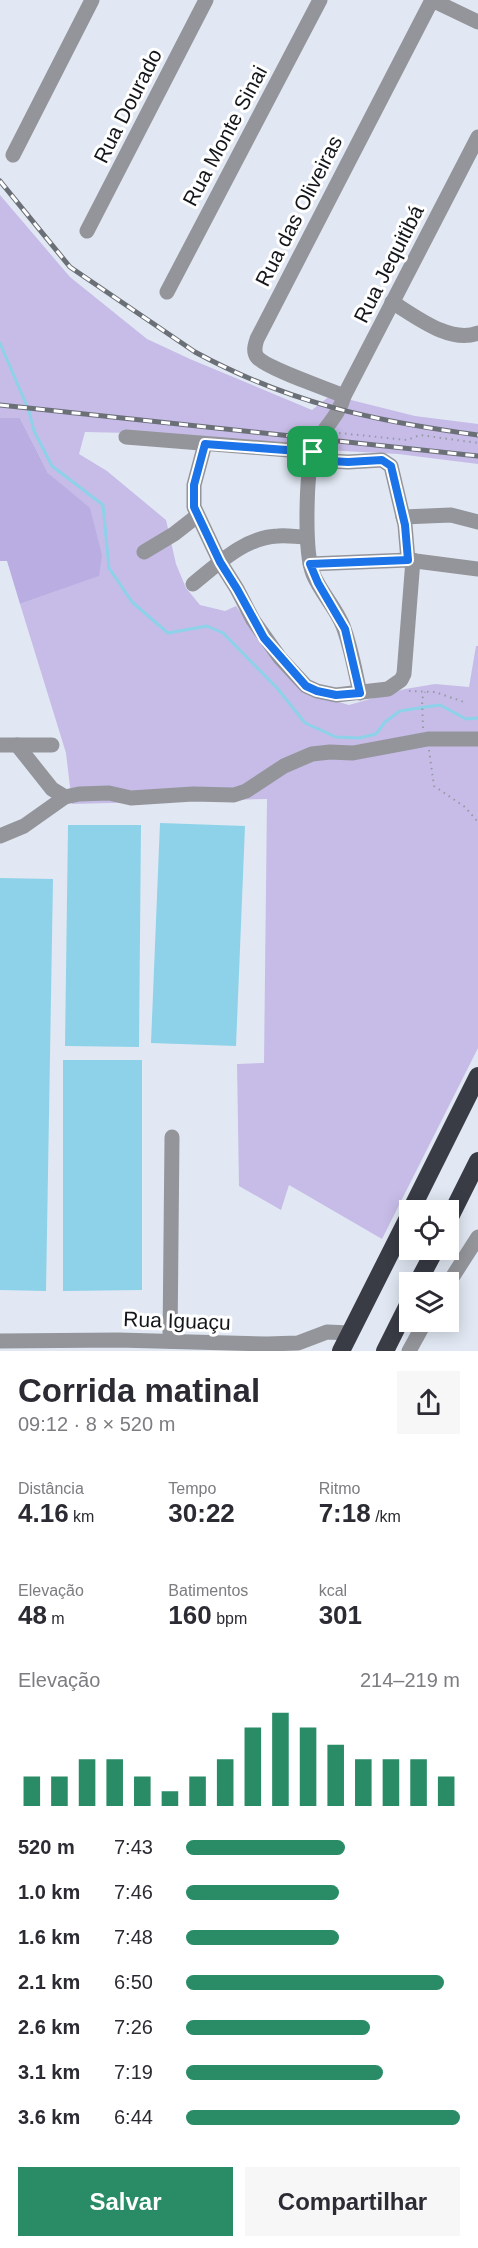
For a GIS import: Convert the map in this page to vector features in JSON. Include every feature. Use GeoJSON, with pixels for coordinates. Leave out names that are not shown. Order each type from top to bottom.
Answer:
{"type":"FeatureCollection","features":[{"type":"Feature","properties":{"kind":"highway"},"geometry":{"type":"LineString","coordinates":[[416,1200],[478,1076]]}},
{"type":"Feature","properties":{"kind":"highway"},"geometry":{"type":"LineString","coordinates":[[458,1200],[478,1161]]}},
{"type":"Feature","properties":{"kind":"highway"},"geometry":{"type":"LineString","coordinates":[[341,1351],[399,1234]]}},
{"type":"Feature","properties":{"kind":"highway"},"geometry":{"type":"LineString","coordinates":[[388,1350],[399,1326]]}},
{"type":"Feature","properties":{"kind":"street"},"geometry":{"type":"LineString","coordinates":[[13,155],[93,0]]}},
{"type":"Feature","properties":{"kind":"street","name":"Rua Dourado"},"geometry":{"type":"LineString","coordinates":[[87,231],[206,0]]}},
{"type":"Feature","properties":{"kind":"street","name":"Rua Monte Sinai"},"geometry":{"type":"LineString","coordinates":[[167,292],[320,0]]}},
{"type":"Feature","properties":{"kind":"street"},"geometry":{"type":"LineString","coordinates":[[432,0],[478,22]]}},
{"type":"Feature","properties":{"kind":"street","name":"Rua das Oliveiras"},"geometry":{"type":"LineString","coordinates":[[342,403],[267,365],[258,359],[254,349],[273,306],[432,0]]}},
{"type":"Feature","properties":{"kind":"street","name":"Rua Jequitibá"},"geometry":{"type":"LineString","coordinates":[[312,456],[324,431],[342,403],[478,137]]}},
{"type":"Feature","properties":{"kind":"street"},"geometry":{"type":"LineString","coordinates":[[393,302],[430,325],[448,332],[464,335],[478,333]]}},
{"type":"Feature","properties":{"kind":"street"},"geometry":{"type":"LineString","coordinates":[[126,437],[205,444],[312,456],[348,462],[382,460],[387,462],[393,471],[410,560],[404,674],[394,686],[388,689],[336,695],[317,691],[297,678],[264,638],[220,562],[197,516],[192,498],[205,444]]}},
{"type":"Feature","properties":{"kind":"street"},"geometry":{"type":"LineString","coordinates":[[312,456],[306,537],[310,564],[318,583],[345,629],[360,693]]}},
{"type":"Feature","properties":{"kind":"street"},"geometry":{"type":"LineString","coordinates":[[403,517],[451,515],[478,522]]}},
{"type":"Feature","properties":{"kind":"street"},"geometry":{"type":"LineString","coordinates":[[144,552],[174,534],[197,516]]}},
{"type":"Feature","properties":{"kind":"street"},"geometry":{"type":"LineString","coordinates":[[193,584],[241,547],[259,539],[277,536],[306,537]]}},
{"type":"Feature","properties":{"kind":"street"},"geometry":{"type":"LineString","coordinates":[[310,564],[410,560],[478,569]]}},
{"type":"Feature","properties":{"kind":"street"},"geometry":{"type":"LineString","coordinates":[[0,836],[24,826],[65,797],[79,794],[109,793],[131,798],[152,795],[234,795],[246,791],[284,766],[312,754],[353,753],[428,739],[478,739]]}},
{"type":"Feature","properties":{"kind":"street"},"geometry":{"type":"LineString","coordinates":[[0,745],[52,745]]}},
{"type":"Feature","properties":{"kind":"street"},"geometry":{"type":"LineString","coordinates":[[17,745],[52,789],[65,797]]}},
{"type":"Feature","properties":{"kind":"street"},"geometry":{"type":"LineString","coordinates":[[170,1341],[172,1137]]}},
{"type":"Feature","properties":{"kind":"street"},"geometry":{"type":"LineString","coordinates":[[456,1272],[478,1237]]}},
{"type":"Feature","properties":{"kind":"street","name":"Rua Iguaçu"},"geometry":{"type":"LineString","coordinates":[[0,1341],[170,1341],[267,1344],[298,1343],[327,1332],[350,1333]]}},
{"type":"Feature","properties":{"kind":"street"},"geometry":{"type":"LineString","coordinates":[[409,1351],[419,1332]]}},
{"type":"Feature","properties":{"kind":"path"},"geometry":{"type":"LineString","coordinates":[[324,431],[407,440],[420,435],[478,443]]}},
{"type":"Feature","properties":{"kind":"path"},"geometry":{"type":"LineString","coordinates":[[394,686],[410,691],[435,692],[464,702]]}},
{"type":"Feature","properties":{"kind":"path"},"geometry":{"type":"LineString","coordinates":[[425,692],[422,699],[423,734],[428,739],[434,786],[465,807],[478,822]]}},
{"type":"Feature","properties":{"kind":"shaded area"},"geometry":{"type":"Polygon","coordinates":[[[0,195],[70,277],[147,339],[312,410],[331,395],[415,416],[478,424],[478,464],[398,454],[270,447],[130,433],[85,432],[79,454],[107,471],[166,520],[176,564],[186,588],[200,605],[225,611],[236,606],[270,655],[308,693],[349,705],[405,689],[435,684],[469,687],[476,646],[478,646],[478,1048],[402,1200],[399,1200],[399,1205],[382,1239],[289,1185],[281,1210],[239,1186],[237,1064],[264,1063],[267,799],[72,804],[66,753],[20,604],[98,576],[68,491],[48,473],[20,418],[0,418],[0,195]]]}},
{"type":"Feature","properties":{"kind":"shaded area"},"geometry":{"type":"Polygon","coordinates":[[[0,418],[20,418],[48,473],[90,508],[102,555],[99,576],[20,604],[7,561],[0,561],[0,418]]]}},
{"type":"Feature","properties":{"kind":"water"},"geometry":{"type":"Polygon","coordinates":[[[160,823],[245,826],[236,1046],[151,1043],[160,823]]]}},
{"type":"Feature","properties":{"kind":"water"},"geometry":{"type":"Polygon","coordinates":[[[68,825],[141,825],[139,1047],[65,1046],[68,825]]]}},
{"type":"Feature","properties":{"kind":"water"},"geometry":{"type":"Polygon","coordinates":[[[0,878],[53,879],[46,1291],[0,1290],[0,878]]]}},
{"type":"Feature","properties":{"kind":"water"},"geometry":{"type":"Polygon","coordinates":[[[63,1060],[142,1060],[142,1290],[63,1291],[63,1060]]]}},
{"type":"Feature","properties":{"kind":"waterway"},"geometry":{"type":"LineString","coordinates":[[0,343],[29,411],[34,431],[52,466],[103,505],[109,568],[132,602],[168,633],[207,626],[223,633],[277,688],[305,723],[336,737],[359,738],[376,734],[385,722],[400,711],[432,706],[440,705],[466,719],[478,718]]}},
{"type":"Feature","properties":{"kind":"railway"},"geometry":{"type":"LineString","coordinates":[[0,181],[70,267],[195,352],[264,385],[332,407],[403,423],[478,435]]}},
{"type":"Feature","properties":{"kind":"railway"},"geometry":{"type":"LineString","coordinates":[[0,405],[478,456]]}},
{"type":"Feature","properties":{"kind":"route"},"geometry":{"type":"LineString","coordinates":[[205,444],[313,452],[311,460],[348,462],[382,460],[387,462],[393,471],[405,525],[408,560],[310,564],[318,583],[345,629],[360,693],[336,695],[317,691],[306,686],[297,678],[264,638],[253,620],[197,516],[192,498],[205,444]]}}]}
